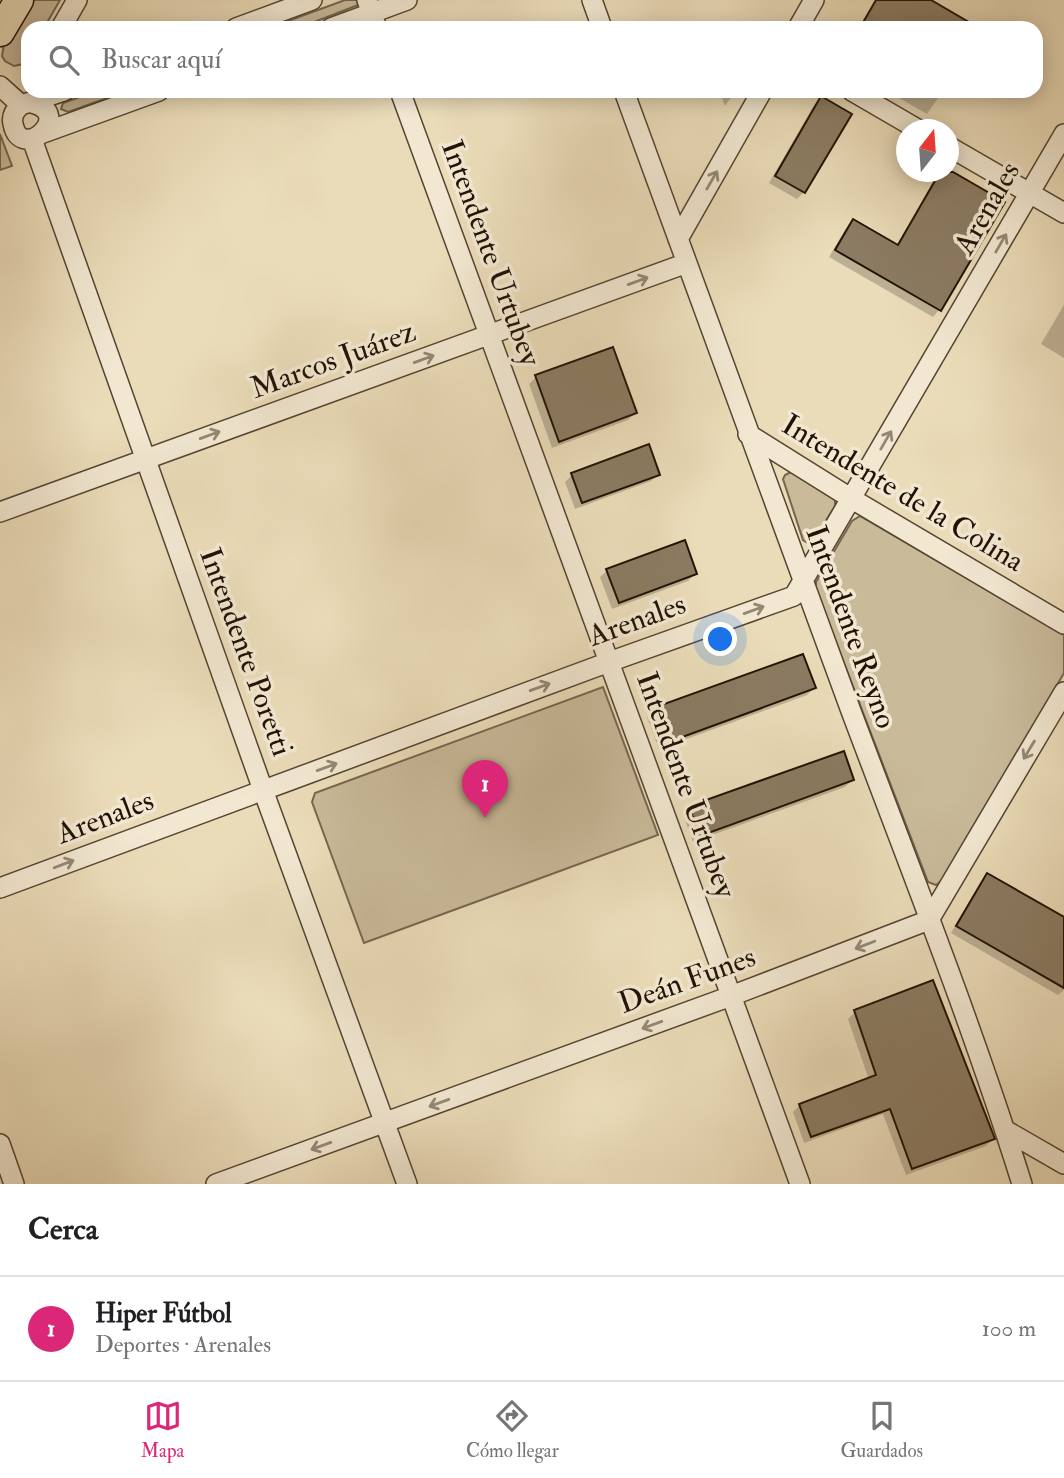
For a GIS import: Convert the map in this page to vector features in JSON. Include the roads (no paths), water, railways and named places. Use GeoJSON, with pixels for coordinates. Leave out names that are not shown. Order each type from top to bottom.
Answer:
{"type":"FeatureCollection","features":[{"type":"Feature","properties":{"kind":"street"},"geometry":{"type":"LineString","coordinates":[[65,21],[77,0]]}},
{"type":"Feature","properties":{"kind":"street"},"geometry":{"type":"LineString","coordinates":[[255,21],[312,0]]}},
{"type":"Feature","properties":{"kind":"street"},"geometry":{"type":"LineString","coordinates":[[347,21],[407,0]]}},
{"type":"Feature","properties":{"kind":"street"},"geometry":{"type":"LineString","coordinates":[[592,0],[600,21]]}},
{"type":"Feature","properties":{"kind":"street"},"geometry":{"type":"LineString","coordinates":[[802,21],[814,0]]}},
{"type":"Feature","properties":{"kind":"street"},"geometry":{"type":"LineString","coordinates":[[0,86],[20,105],[43,107],[48,117],[47,128],[38,136]]}},
{"type":"Feature","properties":{"kind":"street"},"geometry":{"type":"LineString","coordinates":[[20,105],[42,98]]}},
{"type":"Feature","properties":{"kind":"street"},"geometry":{"type":"LineString","coordinates":[[20,105],[15,132],[26,138],[140,98]]}},
{"type":"Feature","properties":{"kind":"street","name":"Intendente Urtubey"},"geometry":{"type":"LineString","coordinates":[[403,98],[800,1184]]}},
{"type":"Feature","properties":{"kind":"street","name":"Intendente Reyno"},"geometry":{"type":"LineString","coordinates":[[627,98],[929,920],[1022,1184]]}},
{"type":"Feature","properties":{"kind":"street"},"geometry":{"type":"LineString","coordinates":[[678,239],[758,98]]}},
{"type":"Feature","properties":{"kind":"street"},"geometry":{"type":"LineString","coordinates":[[864,98],[900,119]]}},
{"type":"Feature","properties":{"kind":"street","name":"Arenales"},"geometry":{"type":"LineString","coordinates":[[0,888],[794,596],[1064,134]]}},
{"type":"Feature","properties":{"kind":"street","name":"Intendente Poretti"},"geometry":{"type":"LineString","coordinates":[[38,136],[146,458],[263,790],[407,1184]]}},
{"type":"Feature","properties":{"kind":"street"},"geometry":{"type":"LineString","coordinates":[[959,152],[1064,213]]}},
{"type":"Feature","properties":{"kind":"street","name":"Marcos Juárez"},"geometry":{"type":"LineString","coordinates":[[0,512],[687,263]]}},
{"type":"Feature","properties":{"kind":"street","name":"Intendente de la Colina"},"geometry":{"type":"LineString","coordinates":[[748,434],[852,499],[1064,624]]}},
{"type":"Feature","properties":{"kind":"street"},"geometry":{"type":"LineString","coordinates":[[929,920],[1064,692]]}},
{"type":"Feature","properties":{"kind":"street","name":"Deán Funes"},"geometry":{"type":"LineString","coordinates":[[216,1184],[731,996],[929,920]]}},
{"type":"Feature","properties":{"kind":"street"},"geometry":{"type":"LineString","coordinates":[[1005,1130],[1064,1164]]}},
{"type":"Feature","properties":{"kind":"street"},"geometry":{"type":"LineString","coordinates":[[0,1144],[14,1184]]}},
{"type":"Feature","properties":{"kind":"place","name":"Hiper Fútbol"},"geometry":{"type":"Point","coordinates":[485,818]}}]}
